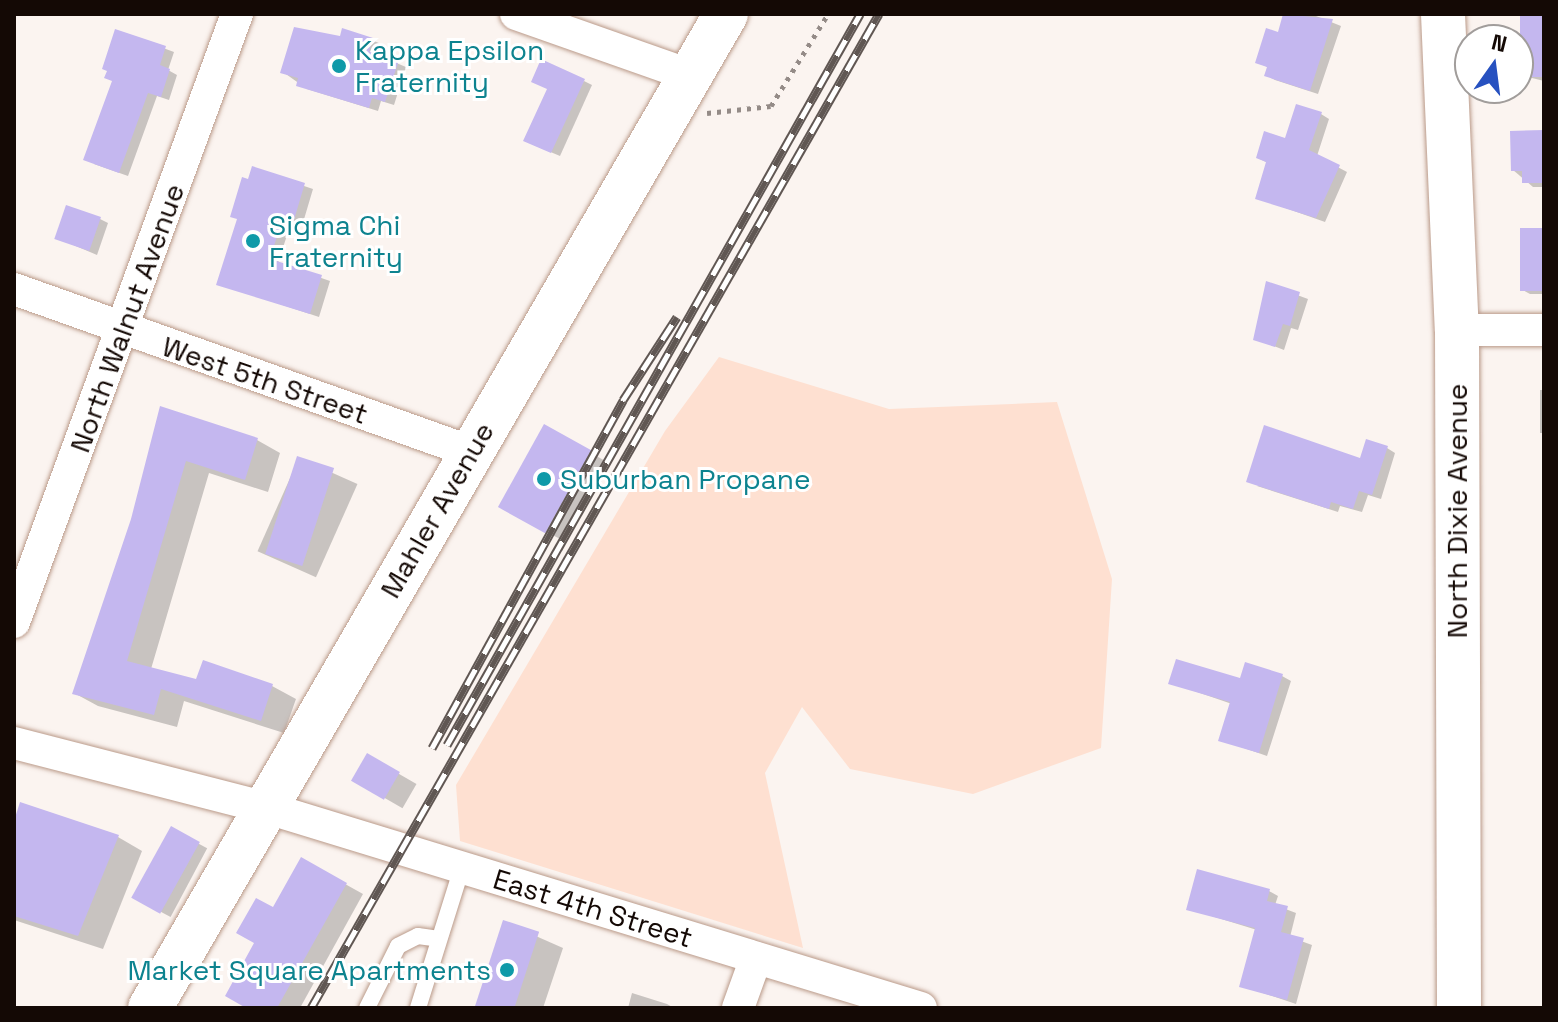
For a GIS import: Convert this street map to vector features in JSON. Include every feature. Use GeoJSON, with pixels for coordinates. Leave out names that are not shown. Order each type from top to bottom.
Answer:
{"type":"FeatureCollection","features":[{"type":"Feature","properties":{"kind":"street","name":"North Walnut Avenue"},"geometry":{"type":"LineString","coordinates":[[14,622],[124,330],[237,14]]}},
{"type":"Feature","properties":{"kind":"street"},"geometry":{"type":"LineString","coordinates":[[516,14],[692,76]]}},
{"type":"Feature","properties":{"kind":"street","name":"Mahler Avenue"},"geometry":{"type":"LineString","coordinates":[[150,1008],[726,14]]}},
{"type":"Feature","properties":{"kind":"street","name":"North Dixie Avenue"},"geometry":{"type":"LineString","coordinates":[[1443,14],[1457,330],[1459,1008]]}},
{"type":"Feature","properties":{"kind":"street","name":"West 5th Street"},"geometry":{"type":"LineString","coordinates":[[14,289],[471,452]]}},
{"type":"Feature","properties":{"kind":"street"},"geometry":{"type":"LineString","coordinates":[[1457,330],[1544,330]]}},
{"type":"Feature","properties":{"kind":"street","name":"East 4th Street"},"geometry":{"type":"LineString","coordinates":[[14,743],[264,807],[921,1008]]}},
{"type":"Feature","properties":{"kind":"street"},"geometry":{"type":"LineString","coordinates":[[738,1008],[756,958]]}},
{"type":"Feature","properties":{"kind":"lane"},"geometry":{"type":"LineString","coordinates":[[418,1008],[462,868]]}},
{"type":"Feature","properties":{"kind":"lane"},"geometry":{"type":"LineString","coordinates":[[367,1008],[398,946],[418,936],[439,939]]}},
{"type":"Feature","properties":{"kind":"shaded area"},"geometry":{"type":"Polygon","coordinates":[[[719,357],[889,409],[1057,402],[1112,579],[1101,748],[973,794],[850,769],[802,707],[765,773],[803,948],[460,841],[456,785],[665,431],[719,357]]]}},
{"type":"Feature","properties":{"kind":"building"},"geometry":{"type":"Polygon","coordinates":[[[1283,14],[1333,19],[1310,91],[1264,76],[1267,67],[1255,63],[1266,28],[1278,32],[1283,14]]]}},
{"type":"Feature","properties":{"kind":"building"},"geometry":{"type":"Polygon","coordinates":[[[1520,14],[1544,14],[1544,77],[1534,77],[1534,24],[1520,24],[1520,14]]]}},
{"type":"Feature","properties":{"kind":"building","name":"Kappa Epsilon Fraternity"},"geometry":{"type":"Polygon","coordinates":[[[294,27],[340,36],[342,28],[373,38],[369,51],[399,60],[385,102],[372,98],[369,108],[296,86],[298,78],[280,73],[294,27]]]}},
{"type":"Feature","properties":{"kind":"building"},"geometry":{"type":"Polygon","coordinates":[[[115,29],[166,46],[160,65],[170,69],[161,97],[148,93],[119,173],[83,160],[112,81],[104,78],[107,71],[102,69],[115,29]]]}},
{"type":"Feature","properties":{"kind":"building"},"geometry":{"type":"Polygon","coordinates":[[[541,59],[585,79],[551,153],[523,141],[547,89],[531,82],[541,59]]]}},
{"type":"Feature","properties":{"kind":"building"},"geometry":{"type":"Polygon","coordinates":[[[1296,104],[1322,112],[1309,150],[1340,165],[1316,218],[1255,199],[1266,162],[1256,158],[1264,131],[1285,138],[1296,104]]]}},
{"type":"Feature","properties":{"kind":"building"},"geometry":{"type":"Polygon","coordinates":[[[1544,130],[1544,183],[1522,183],[1522,171],[1511,171],[1510,131],[1544,130]]]}},
{"type":"Feature","properties":{"kind":"building","name":"Sigma Chi Fraternity"},"geometry":{"type":"Polygon","coordinates":[[[252,166],[305,183],[293,223],[282,220],[270,259],[322,275],[310,314],[216,285],[237,219],[230,217],[242,177],[248,179],[252,166]]]}},
{"type":"Feature","properties":{"kind":"building"},"geometry":{"type":"Polygon","coordinates":[[[66,205],[101,217],[89,251],[54,239],[66,205]]]}},
{"type":"Feature","properties":{"kind":"building"},"geometry":{"type":"Polygon","coordinates":[[[1520,228],[1544,228],[1544,291],[1520,291],[1520,228]]]}},
{"type":"Feature","properties":{"kind":"building"},"geometry":{"type":"Polygon","coordinates":[[[1266,281],[1300,292],[1290,326],[1283,324],[1275,347],[1253,340],[1266,281]]]}},
{"type":"Feature","properties":{"kind":"building"},"geometry":{"type":"Polygon","coordinates":[[[160,406],[258,438],[245,480],[186,461],[127,661],[196,679],[203,660],[273,684],[261,721],[161,689],[154,715],[72,694],[131,519],[160,406]]]}},
{"type":"Feature","properties":{"kind":"building","name":"Suburban Propane"},"geometry":{"type":"Polygon","coordinates":[[[544,424],[591,450],[545,533],[498,507],[544,424]]]}},
{"type":"Feature","properties":{"kind":"building"},"geometry":{"type":"Polygon","coordinates":[[[1264,425],[1360,458],[1366,439],[1388,446],[1372,495],[1359,491],[1353,509],[1331,502],[1329,509],[1246,482],[1264,425]]]}},
{"type":"Feature","properties":{"kind":"building"},"geometry":{"type":"Polygon","coordinates":[[[297,456],[334,468],[302,566],[265,554],[297,456]]]}},
{"type":"Feature","properties":{"kind":"building"},"geometry":{"type":"Polygon","coordinates":[[[1176,659],[1240,678],[1245,662],[1283,674],[1259,753],[1218,741],[1230,702],[1168,684],[1176,659]]]}},
{"type":"Feature","properties":{"kind":"building"},"geometry":{"type":"Polygon","coordinates":[[[367,753],[400,772],[384,800],[351,781],[367,753]]]}},
{"type":"Feature","properties":{"kind":"building"},"geometry":{"type":"Polygon","coordinates":[[[20,802],[119,835],[78,936],[14,916],[14,821],[20,802]]]}},
{"type":"Feature","properties":{"kind":"building"},"geometry":{"type":"Polygon","coordinates":[[[171,826],[200,842],[160,914],[131,898],[171,826]]]}},
{"type":"Feature","properties":{"kind":"building"},"geometry":{"type":"Polygon","coordinates":[[[301,857],[347,883],[277,1008],[246,1008],[225,996],[254,943],[236,933],[256,898],[273,907],[301,857]]]}},
{"type":"Feature","properties":{"kind":"building"},"geometry":{"type":"Polygon","coordinates":[[[1197,869],[1270,889],[1267,901],[1288,906],[1281,932],[1304,938],[1287,1000],[1239,987],[1255,928],[1186,910],[1197,869]]]}},
{"type":"Feature","properties":{"kind":"building","name":"Market Square Apartments"},"geometry":{"type":"Polygon","coordinates":[[[503,920],[539,932],[514,1008],[474,1008],[503,920]]]}},
{"type":"Feature","properties":{"kind":"railway"},"geometry":{"type":"LineString","coordinates":[[447,745],[860,14]]}},
{"type":"Feature","properties":{"kind":"railway"},"geometry":{"type":"LineString","coordinates":[[311,1008],[879,14]]}},
{"type":"Feature","properties":{"kind":"railway"},"geometry":{"type":"LineString","coordinates":[[432,748],[623,400],[677,317]]}},
{"type":"Feature","properties":{"kind":"place","name":"Kappa Epsilon Fraternity"},"geometry":{"type":"Point","coordinates":[339,66]}},
{"type":"Feature","properties":{"kind":"place","name":"Sigma Chi Fraternity"},"geometry":{"type":"Point","coordinates":[253,241]}},
{"type":"Feature","properties":{"kind":"place","name":"Suburban Propane"},"geometry":{"type":"Point","coordinates":[544,479]}},
{"type":"Feature","properties":{"kind":"place","name":"Market Square Apartments"},"geometry":{"type":"Point","coordinates":[507,970]}}]}
